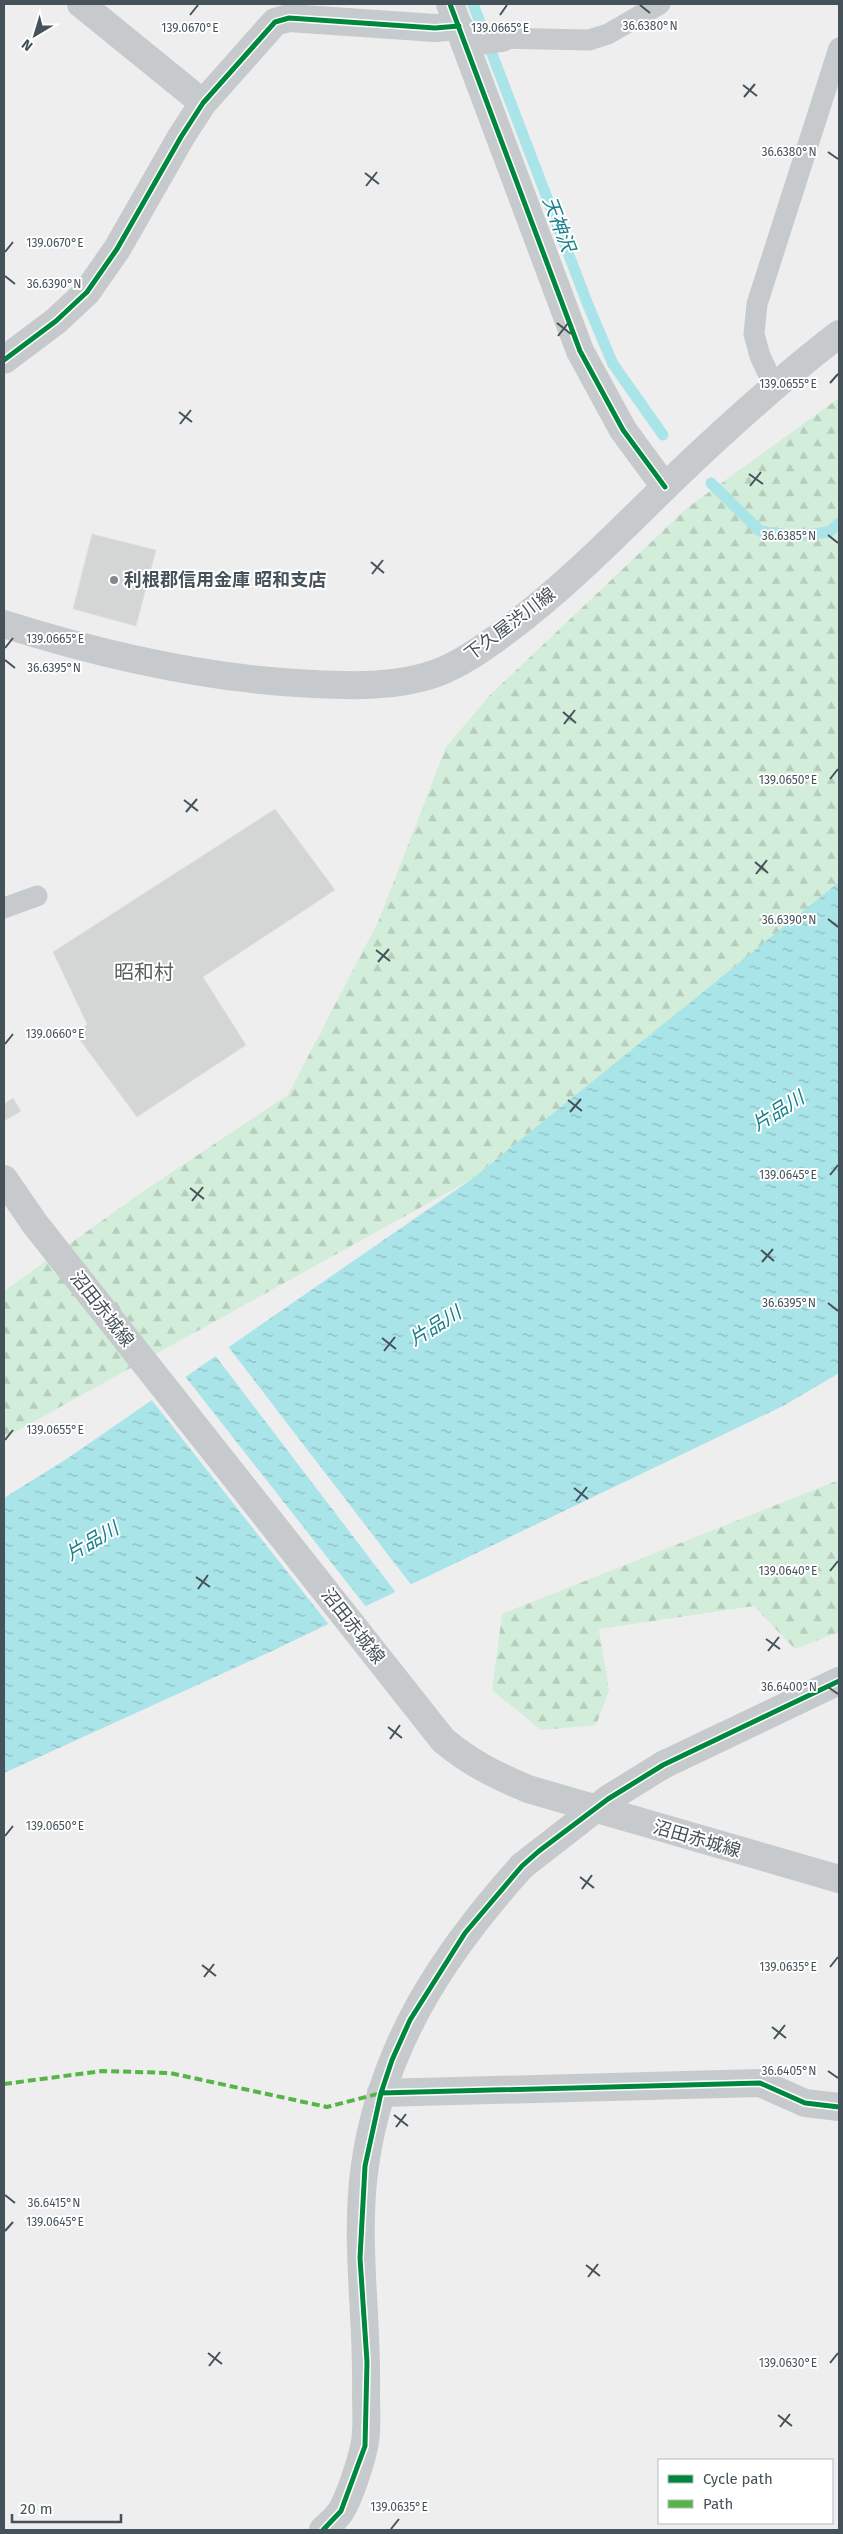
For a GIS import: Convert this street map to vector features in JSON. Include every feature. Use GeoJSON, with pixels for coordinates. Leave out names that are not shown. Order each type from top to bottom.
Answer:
{"type":"FeatureCollection","features":[{"type":"Feature","properties":{"kind":"street"},"geometry":{"type":"LineString","coordinates":[[81,4],[203,103]]}},
{"type":"Feature","properties":{"kind":"street"},"geometry":{"type":"LineString","coordinates":[[4,360],[56,321],[87,292],[117,249],[181,137],[203,103],[275,22],[289,18],[471,31],[580,351],[623,430],[666,487]]}},
{"type":"Feature","properties":{"kind":"street","name":"下久屋渋川線"},"geometry":{"type":"LineString","coordinates":[[4,624],[113,656],[176,669],[287,683],[347,686],[396,682],[434,674],[459,663],[523,618],[568,580],[738,417],[839,334]]}},
{"type":"Feature","properties":{"kind":"street","name":"沼田赤城線"},"geometry":{"type":"LineString","coordinates":[[4,1179],[35,1224],[443,1740],[463,1757],[488,1772],[528,1790],[839,1879]]}},
{"type":"Feature","properties":{"kind":"street"},"geometry":{"type":"LineString","coordinates":[[323,2530],[341,2511],[365,2446],[367,2362],[360,2258],[365,2166],[381,2093],[395,2052],[410,2020],[465,1933],[522,1866],[581,1819],[663,1765],[839,1681]]}},
{"type":"Feature","properties":{"kind":"street"},"geometry":{"type":"LineString","coordinates":[[381,2093],[760,2083],[805,2103],[839,2107]]}},
{"type":"Feature","properties":{"kind":"lane"},"geometry":{"type":"LineString","coordinates":[[471,31],[589,40],[608,34],[660,4]]}},
{"type":"Feature","properties":{"kind":"lane"},"geometry":{"type":"LineString","coordinates":[[774,386],[760,356],[754,334],[757,304],[839,48]]}},
{"type":"Feature","properties":{"kind":"lane"},"geometry":{"type":"LineString","coordinates":[[4,908],[37,896]]}},
{"type":"Feature","properties":{"kind":"green space"},"geometry":{"type":"Polygon","coordinates":[[[839,398],[839,887],[472,1179],[4,1438],[4,1291],[145,1190],[288,1095],[379,920],[446,747],[490,695],[687,508],[839,398]]]}},
{"type":"Feature","properties":{"kind":"green space"},"geometry":{"type":"Polygon","coordinates":[[[839,1480],[839,1632],[795,1649],[754,1606],[599,1629],[609,1690],[596,1725],[541,1730],[492,1690],[502,1614],[839,1480]]]}},
{"type":"Feature","properties":{"kind":"water","name":"片品川"},"geometry":{"type":"Polygon","coordinates":[[[839,882],[839,1373],[783,1406],[272,1651],[4,1773],[4,1498],[68,1458],[472,1179],[839,882]]]}},
{"type":"Feature","properties":{"kind":"pier"},"geometry":{"type":"Polygon","coordinates":[[[227,1345],[412,1586],[397,1594],[214,1354],[227,1345]]]}},
{"type":"Feature","properties":{"kind":"pier"},"geometry":{"type":"Polygon","coordinates":[[[184,1375],[367,1608],[330,1626],[150,1398],[184,1375]]]}},
{"type":"Feature","properties":{"kind":"building","name":"利根郡信用金庫 昭和支店"},"geometry":{"type":"Polygon","coordinates":[[[92,534],[156,550],[136,626],[73,609],[92,534]]]}},
{"type":"Feature","properties":{"kind":"building"},"geometry":{"type":"Polygon","coordinates":[[[275,809],[335,890],[203,977],[246,1045],[137,1117],[77,1036],[87,1024],[53,952],[275,809]]]}},
{"type":"Feature","properties":{"kind":"building"},"geometry":{"type":"Polygon","coordinates":[[[13,1098],[21,1111],[4,1121],[4,1104],[13,1098]]]}},
{"type":"Feature","properties":{"kind":"waterway","name":"天神沢"},"geometry":{"type":"LineString","coordinates":[[473,4],[588,305],[613,364],[663,435]]}},
{"type":"Feature","properties":{"kind":"waterway","name":"天神沢"},"geometry":{"type":"LineString","coordinates":[[711,483],[760,531],[797,536],[829,532],[839,523]]}},
{"type":"Feature","properties":{"kind":"marked path"},"geometry":{"type":"LineString","coordinates":[[4,2084],[102,2071],[170,2073],[327,2107],[381,2093]]}},
{"type":"Feature","properties":{"kind":"cycle path"},"geometry":{"type":"LineString","coordinates":[[450,4],[580,351],[623,430],[665,487]]}},
{"type":"Feature","properties":{"kind":"cycle path"},"geometry":{"type":"LineString","coordinates":[[4,360],[56,321],[87,292],[117,249],[181,137],[203,103],[275,22],[289,18],[435,28],[459,26]]}},
{"type":"Feature","properties":{"kind":"cycle path"},"geometry":{"type":"LineString","coordinates":[[323,2530],[341,2511],[365,2446],[367,2362],[360,2258],[365,2166],[381,2093],[392,2060],[410,2020],[465,1933],[522,1866],[539,1851],[608,1799],[663,1765],[839,1681]]}},
{"type":"Feature","properties":{"kind":"cycle path"},"geometry":{"type":"LineString","coordinates":[[381,2093],[760,2083],[805,2103],[839,2107]]}},
{"type":"Feature","properties":{"kind":"place","name":"利根郡信用金庫 昭和支店"},"geometry":{"type":"Point","coordinates":[114,580]}},
{"type":"Feature","properties":{"kind":"district","name":"昭和村"},"geometry":{"type":"Point","coordinates":[144,972]}}]}
